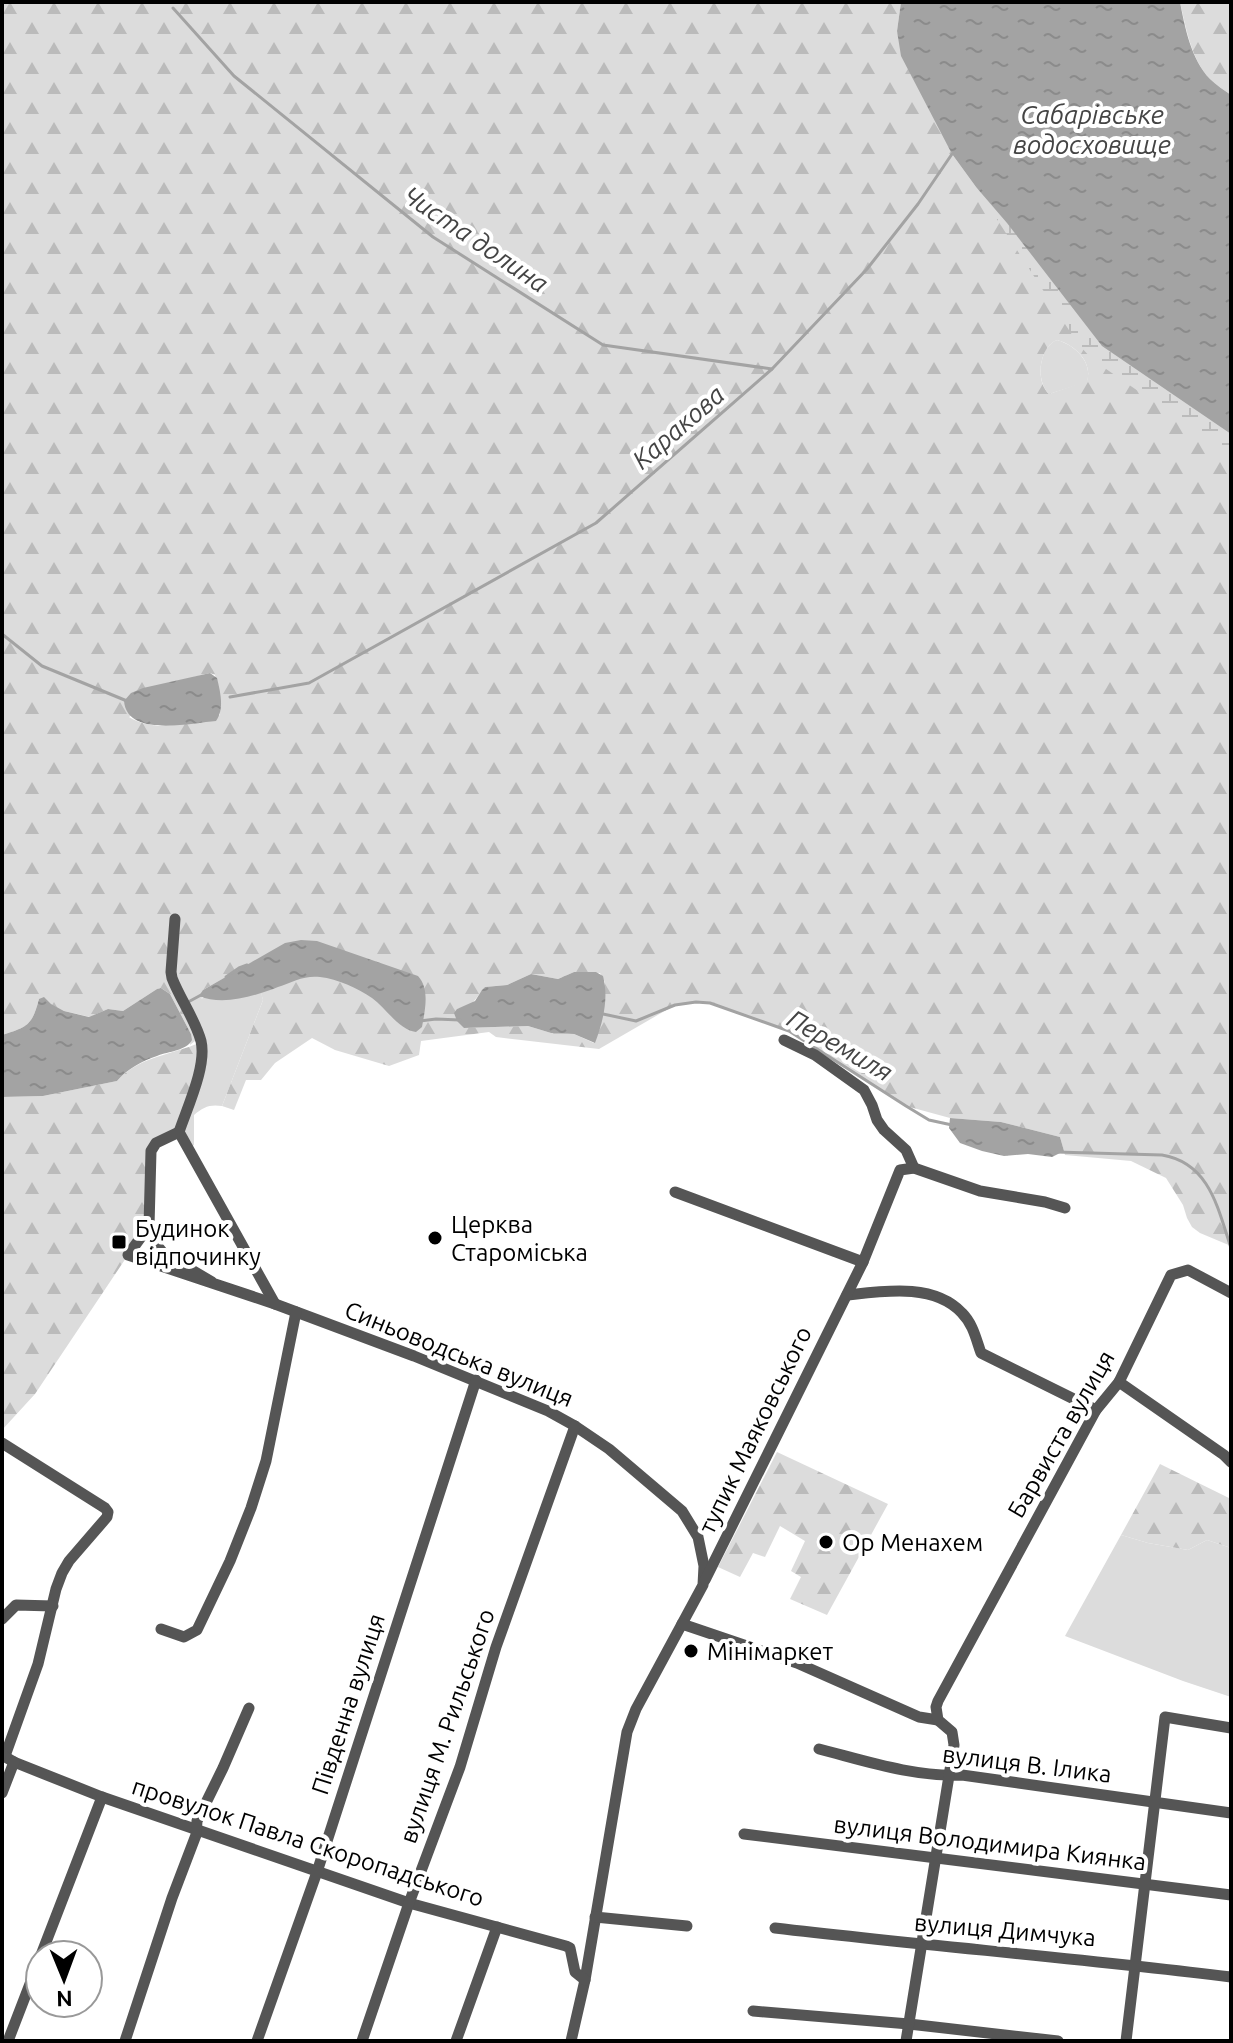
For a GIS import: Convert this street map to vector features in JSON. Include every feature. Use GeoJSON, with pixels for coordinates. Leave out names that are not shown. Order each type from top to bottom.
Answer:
{"type":"FeatureCollection","features":[{"type":"Feature","properties":{"kind":"street"},"geometry":{"type":"LineString","coordinates":[[149,1226],[151,1151],[156,1143],[179,1132],[202,1052],[200,1038],[172,978],[175,919]]}},
{"type":"Feature","properties":{"kind":"street"},"geometry":{"type":"LineString","coordinates":[[784,1040],[815,1055],[864,1090],[877,1120],[906,1150],[914,1168],[980,1191],[1065,1208]]}},
{"type":"Feature","properties":{"kind":"street"},"geometry":{"type":"LineString","coordinates":[[179,1132],[275,1304]]}},
{"type":"Feature","properties":{"kind":"street","name":"тупик Маяковського"},"geometry":{"type":"LineString","coordinates":[[703,1585],[863,1262],[900,1170],[914,1168]]}},
{"type":"Feature","properties":{"kind":"street"},"geometry":{"type":"LineString","coordinates":[[675,1192],[863,1262]]}},
{"type":"Feature","properties":{"kind":"street","name":"Синьоводська вулиця"},"geometry":{"type":"LineString","coordinates":[[149,1226],[128,1255],[275,1304],[476,1380],[575,1426],[609,1449],[682,1511],[698,1537],[704,1566],[703,1585]]}},
{"type":"Feature","properties":{"kind":"street","name":"Синьоводська вулиця"},"geometry":{"type":"LineString","coordinates":[[149,1226],[155,1243],[163,1253],[212,1282]]}},
{"type":"Feature","properties":{"kind":"street","name":"Барвиста вулиця"},"geometry":{"type":"LineString","coordinates":[[938,1720],[938,1701],[1096,1410],[1119,1382],[1171,1275],[1188,1270],[1231,1293]]}},
{"type":"Feature","properties":{"kind":"street"},"geometry":{"type":"LineString","coordinates":[[847,1295],[897,1291],[934,1296],[962,1313],[971,1325],[981,1353],[1096,1410]]}},
{"type":"Feature","properties":{"kind":"street"},"geometry":{"type":"LineString","coordinates":[[161,1629],[184,1637],[197,1630],[230,1561],[266,1461],[296,1312]]}},
{"type":"Feature","properties":{"kind":"street","name":"Південна вулиця"},"geometry":{"type":"LineString","coordinates":[[257,2041],[317,1872],[476,1380]]}},
{"type":"Feature","properties":{"kind":"street"},"geometry":{"type":"LineString","coordinates":[[1119,1382],[1231,1462]]}},
{"type":"Feature","properties":{"kind":"street","name":"вулиця М. Рильського"},"geometry":{"type":"LineString","coordinates":[[362,2041],[460,1767],[496,1647],[575,1426]]}},
{"type":"Feature","properties":{"kind":"street"},"geometry":{"type":"LineString","coordinates":[[2,1443],[108,1512],[69,1561],[56,1589],[38,1664],[7,1758],[2,1793]]}},
{"type":"Feature","properties":{"kind":"street"},"geometry":{"type":"LineString","coordinates":[[571,2041],[585,1980],[627,1732],[636,1709],[703,1585]]}},
{"type":"Feature","properties":{"kind":"street"},"geometry":{"type":"LineString","coordinates":[[2,1619],[16,1605],[53,1606]]}},
{"type":"Feature","properties":{"kind":"street"},"geometry":{"type":"LineString","coordinates":[[682,1624],[797,1663],[919,1717],[938,1720],[947,1726],[954,1738],[906,2041]]}},
{"type":"Feature","properties":{"kind":"street"},"geometry":{"type":"LineString","coordinates":[[125,2041],[196,1835],[197,1821],[249,1708]]}},
{"type":"Feature","properties":{"kind":"street"},"geometry":{"type":"LineString","coordinates":[[1126,2041],[1165,1717],[1231,1728]]}},
{"type":"Feature","properties":{"kind":"street","name":"вулиця В. Ілика"},"geometry":{"type":"LineString","coordinates":[[819,1749],[935,1776],[962,1775],[1231,1813]]}},
{"type":"Feature","properties":{"kind":"street","name":"провулок Павла Скоропадського"},"geometry":{"type":"LineString","coordinates":[[7,1758],[102,1797],[409,1903],[566,1946],[570,1948],[575,1972],[585,1980]]}},
{"type":"Feature","properties":{"kind":"street"},"geometry":{"type":"LineString","coordinates":[[48,1939],[102,1797]]}},
{"type":"Feature","properties":{"kind":"street","name":"вулиця Володимира Киянка"},"geometry":{"type":"LineString","coordinates":[[744,1834],[1231,1895]]}},
{"type":"Feature","properties":{"kind":"street"},"geometry":{"type":"LineString","coordinates":[[595,1917],[687,1926]]}},
{"type":"Feature","properties":{"kind":"street"},"geometry":{"type":"LineString","coordinates":[[456,2041],[497,1927]]}},
{"type":"Feature","properties":{"kind":"street","name":"вулиця Димчука"},"geometry":{"type":"LineString","coordinates":[[775,1928],[1231,1977]]}},
{"type":"Feature","properties":{"kind":"street"},"geometry":{"type":"LineString","coordinates":[[8,2041],[24,2000]]}},
{"type":"Feature","properties":{"kind":"street"},"geometry":{"type":"LineString","coordinates":[[753,2011],[1058,2041]]}},
{"type":"Feature","properties":{"kind":"green space"},"geometry":{"type":"Polygon","coordinates":[[[2,2],[901,2],[897,31],[952,154],[976,187],[1007,223],[1231,434],[1231,1246],[1192,1227],[1166,1178],[1131,1161],[1065,1155],[1060,1137],[1001,1122],[950,1118],[906,1106],[789,1031],[710,1003],[675,1005],[599,1049],[496,1037],[489,1032],[421,1041],[419,1055],[389,1066],[335,1050],[312,1038],[275,1063],[261,1080],[246,1080],[234,1110],[222,1106],[263,1000],[252,962],[203,990],[195,1041],[190,1045],[191,1034],[170,994],[161,988],[123,1011],[108,1009],[90,1017],[64,1011],[39,999],[34,1015],[27,1024],[2,1035],[2,2]],[[1057,340],[1046,350],[1041,365],[1042,381],[1049,394],[1087,381],[1087,367],[1081,355],[1057,340]],[[210,673],[194,677],[129,717],[162,726],[220,715],[215,675],[210,673]],[[574,972],[558,979],[531,974],[507,985],[485,987],[471,1005],[457,1009],[464,1028],[528,1026],[551,1033],[574,1034],[594,1043],[605,982],[600,973],[574,972]]]}},
{"type":"Feature","properties":{"kind":"green space"},"geometry":{"type":"Polygon","coordinates":[[[1180,2],[1231,2],[1231,95],[1210,79],[1198,62],[1180,2]]]}},
{"type":"Feature","properties":{"kind":"green space"},"geometry":{"type":"Polygon","coordinates":[[[976,187],[1075,281],[1231,406],[1231,455],[1093,360],[1078,344],[976,187]]]}},
{"type":"Feature","properties":{"kind":"green space"},"geometry":{"type":"Polygon","coordinates":[[[1057,340],[1081,355],[1087,368],[1087,382],[1049,394],[1042,381],[1041,365],[1046,350],[1057,340]]]}},
{"type":"Feature","properties":{"kind":"green space"},"geometry":{"type":"Polygon","coordinates":[[[261,992],[263,1000],[222,1106],[207,1107],[194,1115],[194,1145],[188,1149],[179,1132],[201,1059],[185,1006],[203,998],[232,999],[261,992]]]}},
{"type":"Feature","properties":{"kind":"green space"},"geometry":{"type":"Polygon","coordinates":[[[201,1042],[202,1052],[179,1132],[156,1143],[149,1226],[35,1394],[2,1430],[2,1097],[43,1096],[117,1081],[135,1066],[201,1042]]]}},
{"type":"Feature","properties":{"kind":"green space"},"geometry":{"type":"Polygon","coordinates":[[[777,1452],[888,1504],[827,1615],[790,1599],[801,1577],[791,1571],[805,1541],[780,1526],[765,1557],[753,1553],[740,1577],[718,1567],[777,1452]]]}},
{"type":"Feature","properties":{"kind":"green space"},"geometry":{"type":"Polygon","coordinates":[[[1160,1464],[1231,1499],[1231,1548],[1207,1540],[1188,1550],[1121,1535],[1160,1464]]]}},
{"type":"Feature","properties":{"kind":"green space"},"geometry":{"type":"Polygon","coordinates":[[[1121,1535],[1188,1550],[1207,1540],[1231,1548],[1231,1697],[1065,1636],[1121,1535]]]}},
{"type":"Feature","properties":{"kind":"water","name":"Сабарівське водосховище"},"geometry":{"type":"Polygon","coordinates":[[[901,2],[1180,2],[1193,53],[1210,79],[1231,95],[1231,434],[1102,346],[976,187],[952,154],[901,56],[897,31],[901,2]]]}},
{"type":"Feature","properties":{"kind":"water"},"geometry":{"type":"Polygon","coordinates":[[[210,673],[217,678],[220,694],[221,706],[216,721],[162,726],[136,720],[128,713],[124,701],[131,693],[210,673]]]}},
{"type":"Feature","properties":{"kind":"water"},"geometry":{"type":"Polygon","coordinates":[[[317,941],[418,976],[425,993],[422,1027],[416,1032],[410,1030],[366,994],[354,987],[320,977],[304,978],[239,999],[218,1000],[199,996],[203,990],[285,943],[317,941]]]}},
{"type":"Feature","properties":{"kind":"water"},"geometry":{"type":"Polygon","coordinates":[[[574,972],[596,972],[603,976],[604,1010],[595,1043],[574,1034],[551,1033],[528,1026],[464,1028],[457,1021],[454,1013],[457,1009],[475,1001],[485,987],[507,985],[531,974],[558,979],[574,972]]]}},
{"type":"Feature","properties":{"kind":"water"},"geometry":{"type":"Polygon","coordinates":[[[161,988],[170,994],[191,1034],[192,1040],[186,1046],[140,1063],[117,1081],[43,1096],[2,1097],[2,1035],[27,1024],[34,1015],[39,999],[44,997],[64,1011],[89,1017],[108,1009],[123,1011],[161,988]]]}},
{"type":"Feature","properties":{"kind":"water"},"geometry":{"type":"Polygon","coordinates":[[[950,1118],[1001,1122],[1060,1137],[1064,1151],[1052,1157],[1028,1154],[1004,1156],[982,1151],[960,1143],[949,1128],[950,1118]]]}},
{"type":"Feature","properties":{"kind":"waterway","name":"Чиста долина"},"geometry":{"type":"LineString","coordinates":[[173,8],[234,76],[433,237],[603,345],[772,369]]}},
{"type":"Feature","properties":{"kind":"waterway","name":"Каракова"},"geometry":{"type":"LineString","coordinates":[[230,697],[309,683],[596,523],[772,369],[867,269],[952,154]]}},
{"type":"Feature","properties":{"kind":"waterway","name":"Каракова"},"geometry":{"type":"LineString","coordinates":[[2,634],[42,666],[127,701]]}},
{"type":"Feature","properties":{"kind":"waterway","name":"Перемиля"},"geometry":{"type":"LineString","coordinates":[[226,977],[247,965]]}},
{"type":"Feature","properties":{"kind":"waterway","name":"Перемиля"},"geometry":{"type":"LineString","coordinates":[[190,1001],[201,995]]}},
{"type":"Feature","properties":{"kind":"waterway","name":"Перемиля"},"geometry":{"type":"LineString","coordinates":[[603,1014],[636,1021],[675,1005],[710,1003],[789,1031],[929,1120],[952,1125]]}},
{"type":"Feature","properties":{"kind":"waterway","name":"Перемиля"},"geometry":{"type":"LineString","coordinates":[[420,1021],[460,1020]]}},
{"type":"Feature","properties":{"kind":"waterway","name":"Перемиля"},"geometry":{"type":"LineString","coordinates":[[1056,1152],[1162,1155],[1191,1167],[1210,1190],[1231,1248]]}},
{"type":"Feature","properties":{"kind":"place","name":"Церква Староміська"},"geometry":{"type":"Point","coordinates":[435,1238]}},
{"type":"Feature","properties":{"kind":"place","name":"Будинок відпочинку"},"geometry":{"type":"Point","coordinates":[119,1242]}},
{"type":"Feature","properties":{"kind":"place","name":"Ор Менахем"},"geometry":{"type":"Point","coordinates":[826,1542]}},
{"type":"Feature","properties":{"kind":"place","name":"Мінімаркет"},"geometry":{"type":"Point","coordinates":[691,1651]}}]}
